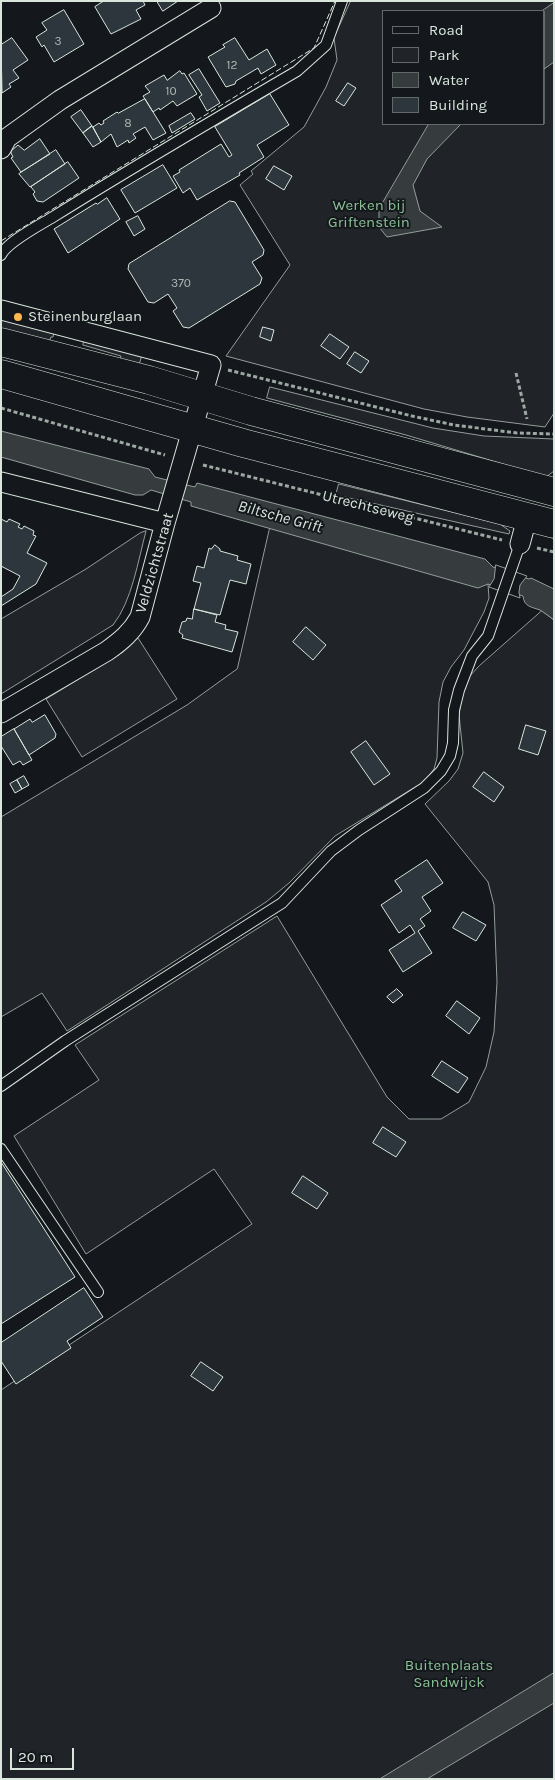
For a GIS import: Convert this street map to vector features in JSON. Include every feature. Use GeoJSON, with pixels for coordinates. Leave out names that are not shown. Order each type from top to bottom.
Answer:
{"type":"FeatureCollection","features":[{"type":"Feature","properties":{"kind":"main road"},"geometry":{"type":"LineString","coordinates":[[1,342],[149,380],[251,411],[551,487]]}},
{"type":"Feature","properties":{"kind":"main road","name":"Utrechtseweg"},"geometry":{"type":"LineString","coordinates":[[1,374],[193,428],[524,531],[554,524]]}},
{"type":"Feature","properties":{"kind":"street"},"geometry":{"type":"LineString","coordinates":[[1,149],[7,138],[60,100],[211,8]]}},
{"type":"Feature","properties":{"kind":"street"},"geometry":{"type":"LineString","coordinates":[[1,310],[211,365],[184,460]]}},
{"type":"Feature","properties":{"kind":"street","name":"Veldzichtstraat"},"geometry":{"type":"LineString","coordinates":[[1,713],[107,652],[122,641],[134,627],[140,616],[184,460]]}},
{"type":"Feature","properties":{"kind":"street"},"geometry":{"type":"LineString","coordinates":[[1,482],[165,523]]}},
{"type":"Feature","properties":{"kind":"lane"},"geometry":{"type":"LineString","coordinates":[[1,255],[15,241],[88,195],[297,71],[326,45],[342,1]]}},
{"type":"Feature","properties":{"kind":"lane"},"geometry":{"type":"LineString","coordinates":[[1,1086],[65,1041],[282,903],[332,851],[424,788],[441,771],[450,756],[453,744],[454,710],[459,690],[472,656],[488,636],[524,531]]}},
{"type":"Feature","properties":{"kind":"lane"},"geometry":{"type":"LineString","coordinates":[[1,1149],[98,1292]]}},
{"type":"Feature","properties":{"kind":"path"},"geometry":{"type":"LineString","coordinates":[[211,365],[454,425],[516,433],[554,434]]}},
{"type":"Feature","properties":{"kind":"path"},"geometry":{"type":"LineString","coordinates":[[516,373],[527,418]]}},
{"type":"Feature","properties":{"kind":"path","name":"Utrechtseweg"},"geometry":{"type":"LineString","coordinates":[[1,408],[184,460],[484,537],[524,531],[554,552]]}},
{"type":"Feature","properties":{"kind":"green space","name":"Werken bij Griftenstein"},"geometry":{"type":"Polygon","coordinates":[[[351,1],[554,1],[554,413],[545,427],[467,417],[424,409],[226,356],[290,265],[240,185],[253,174],[251,171],[304,127],[326,87],[337,60],[334,38],[351,1]]]}},
{"type":"Feature","properties":{"kind":"green space"},"geometry":{"type":"Polygon","coordinates":[[[1,319],[54,332],[53,337],[51,337],[49,342],[1,331],[1,319]]]}},
{"type":"Feature","properties":{"kind":"green space"},"geometry":{"type":"Polygon","coordinates":[[[85,339],[142,355],[139,365],[120,360],[121,356],[83,345],[85,339]]]}},
{"type":"Feature","properties":{"kind":"green space"},"geometry":{"type":"Polygon","coordinates":[[[270,387],[433,428],[484,436],[554,439],[554,471],[546,477],[406,435],[267,398],[270,387]]]}},
{"type":"Feature","properties":{"kind":"green space"},"geometry":{"type":"Polygon","coordinates":[[[339,484],[500,524],[510,531],[509,534],[336,495],[339,484]]]}},
{"type":"Feature","properties":{"kind":"green space"},"geometry":{"type":"Polygon","coordinates":[[[270,528],[488,584],[489,598],[484,612],[464,650],[451,667],[443,682],[439,702],[437,758],[434,769],[425,781],[335,836],[289,883],[266,902],[67,1031],[42,993],[1,1017],[1,817],[187,705],[237,669],[270,528]]]}},
{"type":"Feature","properties":{"kind":"green space"},"geometry":{"type":"Polygon","coordinates":[[[146,531],[130,593],[113,625],[1,694],[1,619],[146,531]]]}},
{"type":"Feature","properties":{"kind":"green space","name":"Buitenplaats Sandwijck"},"geometry":{"type":"Polygon","coordinates":[[[542,611],[554,620],[554,1779],[1,1779],[1,1390],[252,1224],[214,1169],[86,1254],[14,1136],[99,1080],[75,1045],[277,916],[387,1097],[409,1119],[441,1119],[469,1102],[486,1067],[494,1032],[497,982],[494,905],[488,882],[425,804],[449,781],[458,769],[463,753],[459,715],[462,696],[468,678],[479,666],[542,611]]]}},
{"type":"Feature","properties":{"kind":"green space"},"geometry":{"type":"Polygon","coordinates":[[[138,638],[177,699],[82,757],[46,699],[123,652],[138,638]]]}},
{"type":"Feature","properties":{"kind":"water"},"geometry":{"type":"Polygon","coordinates":[[[554,3],[554,62],[545,68],[545,10],[554,3]]]}},
{"type":"Feature","properties":{"kind":"water"},"geometry":{"type":"Polygon","coordinates":[[[428,125],[460,125],[427,159],[413,185],[420,211],[442,227],[387,237],[379,227],[379,209],[428,125]]]}},
{"type":"Feature","properties":{"kind":"water","name":"Biltsche Grift"},"geometry":{"type":"Polygon","coordinates":[[[1,431],[149,469],[155,477],[195,487],[197,483],[485,559],[493,567],[529,579],[531,578],[554,589],[554,620],[527,604],[523,596],[488,584],[478,588],[191,506],[191,502],[151,490],[143,495],[135,495],[1,457],[1,431]]]}},
{"type":"Feature","properties":{"kind":"water"},"geometry":{"type":"Polygon","coordinates":[[[554,1673],[554,1703],[427,1779],[380,1779],[554,1673]]]}},
{"type":"Feature","properties":{"kind":"pier"},"geometry":{"type":"Polygon","coordinates":[[[496,565],[527,576],[520,585],[520,598],[489,587],[494,579],[496,565]]]}},
{"type":"Feature","properties":{"kind":"building"},"geometry":{"type":"Polygon","coordinates":[[[104,1],[143,1],[145,5],[136,10],[141,19],[111,34],[95,7],[104,1]]]}},
{"type":"Feature","properties":{"kind":"building"},"geometry":{"type":"Polygon","coordinates":[[[157,1],[178,1],[163,11],[157,1]]]}},
{"type":"Feature","properties":{"kind":"building"},"geometry":{"type":"Polygon","coordinates":[[[64,10],[84,44],[54,62],[44,45],[42,47],[36,37],[47,30],[42,23],[64,10]]]}},
{"type":"Feature","properties":{"kind":"building"},"geometry":{"type":"Polygon","coordinates":[[[12,38],[28,60],[13,70],[19,78],[9,84],[11,87],[2,93],[1,45],[12,38]]]}},
{"type":"Feature","properties":{"kind":"building"},"geometry":{"type":"Polygon","coordinates":[[[235,38],[249,60],[267,49],[276,65],[261,74],[258,68],[236,81],[235,84],[226,87],[208,57],[225,47],[223,45],[235,38]]]}},
{"type":"Feature","properties":{"kind":"building"},"geometry":{"type":"Polygon","coordinates":[[[199,69],[220,103],[207,111],[199,97],[202,95],[189,75],[199,69]]]}},
{"type":"Feature","properties":{"kind":"building"},"geometry":{"type":"Polygon","coordinates":[[[180,71],[182,74],[184,73],[197,94],[177,106],[173,101],[160,110],[159,108],[153,112],[143,96],[150,92],[145,86],[164,75],[167,80],[180,71]]]}},
{"type":"Feature","properties":{"kind":"building"},"geometry":{"type":"Polygon","coordinates":[[[348,83],[356,88],[344,106],[336,101],[348,83]]]}},
{"type":"Feature","properties":{"kind":"building"},"geometry":{"type":"Polygon","coordinates":[[[270,94],[289,125],[257,145],[264,157],[239,173],[240,175],[197,200],[190,188],[183,193],[173,176],[180,172],[179,170],[221,144],[229,157],[232,155],[215,127],[270,94]]]}},
{"type":"Feature","properties":{"kind":"building"},"geometry":{"type":"Polygon","coordinates":[[[145,99],[166,133],[153,140],[145,127],[133,134],[136,138],[129,143],[128,140],[117,147],[111,134],[101,142],[93,127],[99,123],[101,125],[104,123],[103,121],[117,112],[145,99]]]}},
{"type":"Feature","properties":{"kind":"building"},"geometry":{"type":"Polygon","coordinates":[[[81,110],[92,126],[83,133],[71,117],[81,110]]]}},
{"type":"Feature","properties":{"kind":"building"},"geometry":{"type":"Polygon","coordinates":[[[191,113],[195,119],[172,133],[169,126],[191,113]]]}},
{"type":"Feature","properties":{"kind":"building"},"geometry":{"type":"Polygon","coordinates":[[[92,126],[101,142],[93,147],[83,133],[92,126]]]}},
{"type":"Feature","properties":{"kind":"building"},"geometry":{"type":"Polygon","coordinates":[[[40,139],[50,154],[21,172],[11,158],[13,157],[11,151],[18,145],[24,150],[40,139]]]}},
{"type":"Feature","properties":{"kind":"building"},"geometry":{"type":"Polygon","coordinates":[[[56,150],[65,164],[30,187],[19,174],[56,150]]]}},
{"type":"Feature","properties":{"kind":"building"},"geometry":{"type":"Polygon","coordinates":[[[68,162],[79,178],[43,202],[37,201],[33,194],[35,192],[31,187],[68,162]]]}},
{"type":"Feature","properties":{"kind":"building"},"geometry":{"type":"Polygon","coordinates":[[[163,165],[177,188],[135,213],[121,190],[163,165]]]}},
{"type":"Feature","properties":{"kind":"building"},"geometry":{"type":"Polygon","coordinates":[[[274,166],[292,176],[284,190],[266,179],[274,166]]]}},
{"type":"Feature","properties":{"kind":"building"},"geometry":{"type":"Polygon","coordinates":[[[107,198],[120,219],[68,253],[54,229],[107,198]]]}},
{"type":"Feature","properties":{"kind":"building"},"geometry":{"type":"Polygon","coordinates":[[[230,201],[235,202],[264,250],[263,255],[252,262],[262,278],[260,284],[189,328],[183,327],[173,311],[177,308],[168,294],[154,303],[148,302],[128,269],[129,264],[230,201]]]}},
{"type":"Feature","properties":{"kind":"building"},"geometry":{"type":"Polygon","coordinates":[[[138,216],[145,229],[134,236],[126,222],[138,216]]]}},
{"type":"Feature","properties":{"kind":"building"},"geometry":{"type":"Polygon","coordinates":[[[263,327],[274,330],[271,341],[260,337],[263,327]]]}},
{"type":"Feature","properties":{"kind":"building"},"geometry":{"type":"Polygon","coordinates":[[[330,334],[349,347],[340,359],[321,346],[330,334]]]}},
{"type":"Feature","properties":{"kind":"building"},"geometry":{"type":"Polygon","coordinates":[[[355,352],[369,361],[361,373],[347,364],[355,352]]]}},
{"type":"Feature","properties":{"kind":"building"},"geometry":{"type":"Polygon","coordinates":[[[1,519],[7,522],[9,519],[20,524],[18,527],[22,529],[24,526],[34,531],[33,535],[36,536],[27,553],[47,563],[36,584],[1,606],[1,597],[13,589],[20,576],[1,566],[1,519]]]}},
{"type":"Feature","properties":{"kind":"building"},"geometry":{"type":"Polygon","coordinates":[[[215,545],[220,551],[238,556],[237,560],[251,564],[246,584],[230,580],[220,615],[194,609],[201,583],[193,581],[197,566],[204,568],[209,548],[211,549],[215,545]]]}},
{"type":"Feature","properties":{"kind":"building"},"geometry":{"type":"Polygon","coordinates":[[[194,609],[217,615],[215,622],[226,625],[225,629],[238,632],[232,652],[182,638],[183,635],[179,632],[182,622],[186,621],[187,618],[192,619],[194,609]]]}},
{"type":"Feature","properties":{"kind":"building"},"geometry":{"type":"Polygon","coordinates":[[[306,627],[326,645],[313,660],[293,642],[306,627]]]}},
{"type":"Feature","properties":{"kind":"building"},"geometry":{"type":"Polygon","coordinates":[[[45,715],[56,734],[55,738],[29,755],[14,729],[30,719],[32,722],[45,715]]]}},
{"type":"Feature","properties":{"kind":"building"},"geometry":{"type":"Polygon","coordinates":[[[526,725],[546,731],[538,755],[519,749],[526,725]]]}},
{"type":"Feature","properties":{"kind":"building"},"geometry":{"type":"Polygon","coordinates":[[[14,729],[32,760],[23,765],[20,761],[13,765],[1,746],[1,737],[14,729]]]}},
{"type":"Feature","properties":{"kind":"building"},"geometry":{"type":"Polygon","coordinates":[[[366,741],[390,774],[374,785],[351,752],[366,741]]]}},
{"type":"Feature","properties":{"kind":"building"},"geometry":{"type":"Polygon","coordinates":[[[484,772],[504,787],[494,802],[473,787],[484,772]]]}},
{"type":"Feature","properties":{"kind":"building"},"geometry":{"type":"Polygon","coordinates":[[[24,776],[29,785],[22,789],[17,780],[24,776]]]}},
{"type":"Feature","properties":{"kind":"building"},"geometry":{"type":"Polygon","coordinates":[[[17,780],[22,789],[15,793],[10,784],[17,780]]]}},
{"type":"Feature","properties":{"kind":"building"},"geometry":{"type":"Polygon","coordinates":[[[427,860],[443,883],[422,897],[431,911],[420,919],[425,926],[418,931],[432,953],[403,972],[389,950],[415,933],[410,925],[399,933],[381,905],[402,891],[395,881],[427,860]]]}},
{"type":"Feature","properties":{"kind":"building"},"geometry":{"type":"Polygon","coordinates":[[[463,912],[486,925],[476,941],[453,928],[463,912]]]}},
{"type":"Feature","properties":{"kind":"building"},"geometry":{"type":"Polygon","coordinates":[[[397,989],[403,995],[393,1003],[387,997],[397,989]]]}},
{"type":"Feature","properties":{"kind":"building"},"geometry":{"type":"Polygon","coordinates":[[[457,1001],[480,1018],[469,1034],[446,1016],[457,1001]]]}},
{"type":"Feature","properties":{"kind":"building"},"geometry":{"type":"Polygon","coordinates":[[[442,1061],[468,1078],[458,1093],[432,1076],[442,1061]]]}},
{"type":"Feature","properties":{"kind":"building"},"geometry":{"type":"Polygon","coordinates":[[[383,1127],[406,1142],[396,1157],[373,1143],[383,1127]]]}},
{"type":"Feature","properties":{"kind":"building"},"geometry":{"type":"Polygon","coordinates":[[[1,1162],[75,1277],[1,1324],[1,1162]]]}},
{"type":"Feature","properties":{"kind":"building"},"geometry":{"type":"Polygon","coordinates":[[[303,1176],[328,1193],[317,1209],[292,1193],[303,1176]]]}},
{"type":"Feature","properties":{"kind":"building"},"geometry":{"type":"Polygon","coordinates":[[[84,1288],[103,1317],[67,1341],[71,1348],[16,1384],[1,1361],[1,1343],[84,1288]]]}},
{"type":"Feature","properties":{"kind":"building"},"geometry":{"type":"Polygon","coordinates":[[[201,1362],[223,1377],[213,1391],[191,1376],[201,1362]]]}},
{"type":"Feature","properties":{"kind":"fence"},"geometry":{"type":"LineString","coordinates":[[1,241],[314,48],[335,1]]}},
{"type":"Feature","properties":{"kind":"place","name":"Steinenburglaan"},"geometry":{"type":"Point","coordinates":[18,317]}}]}
